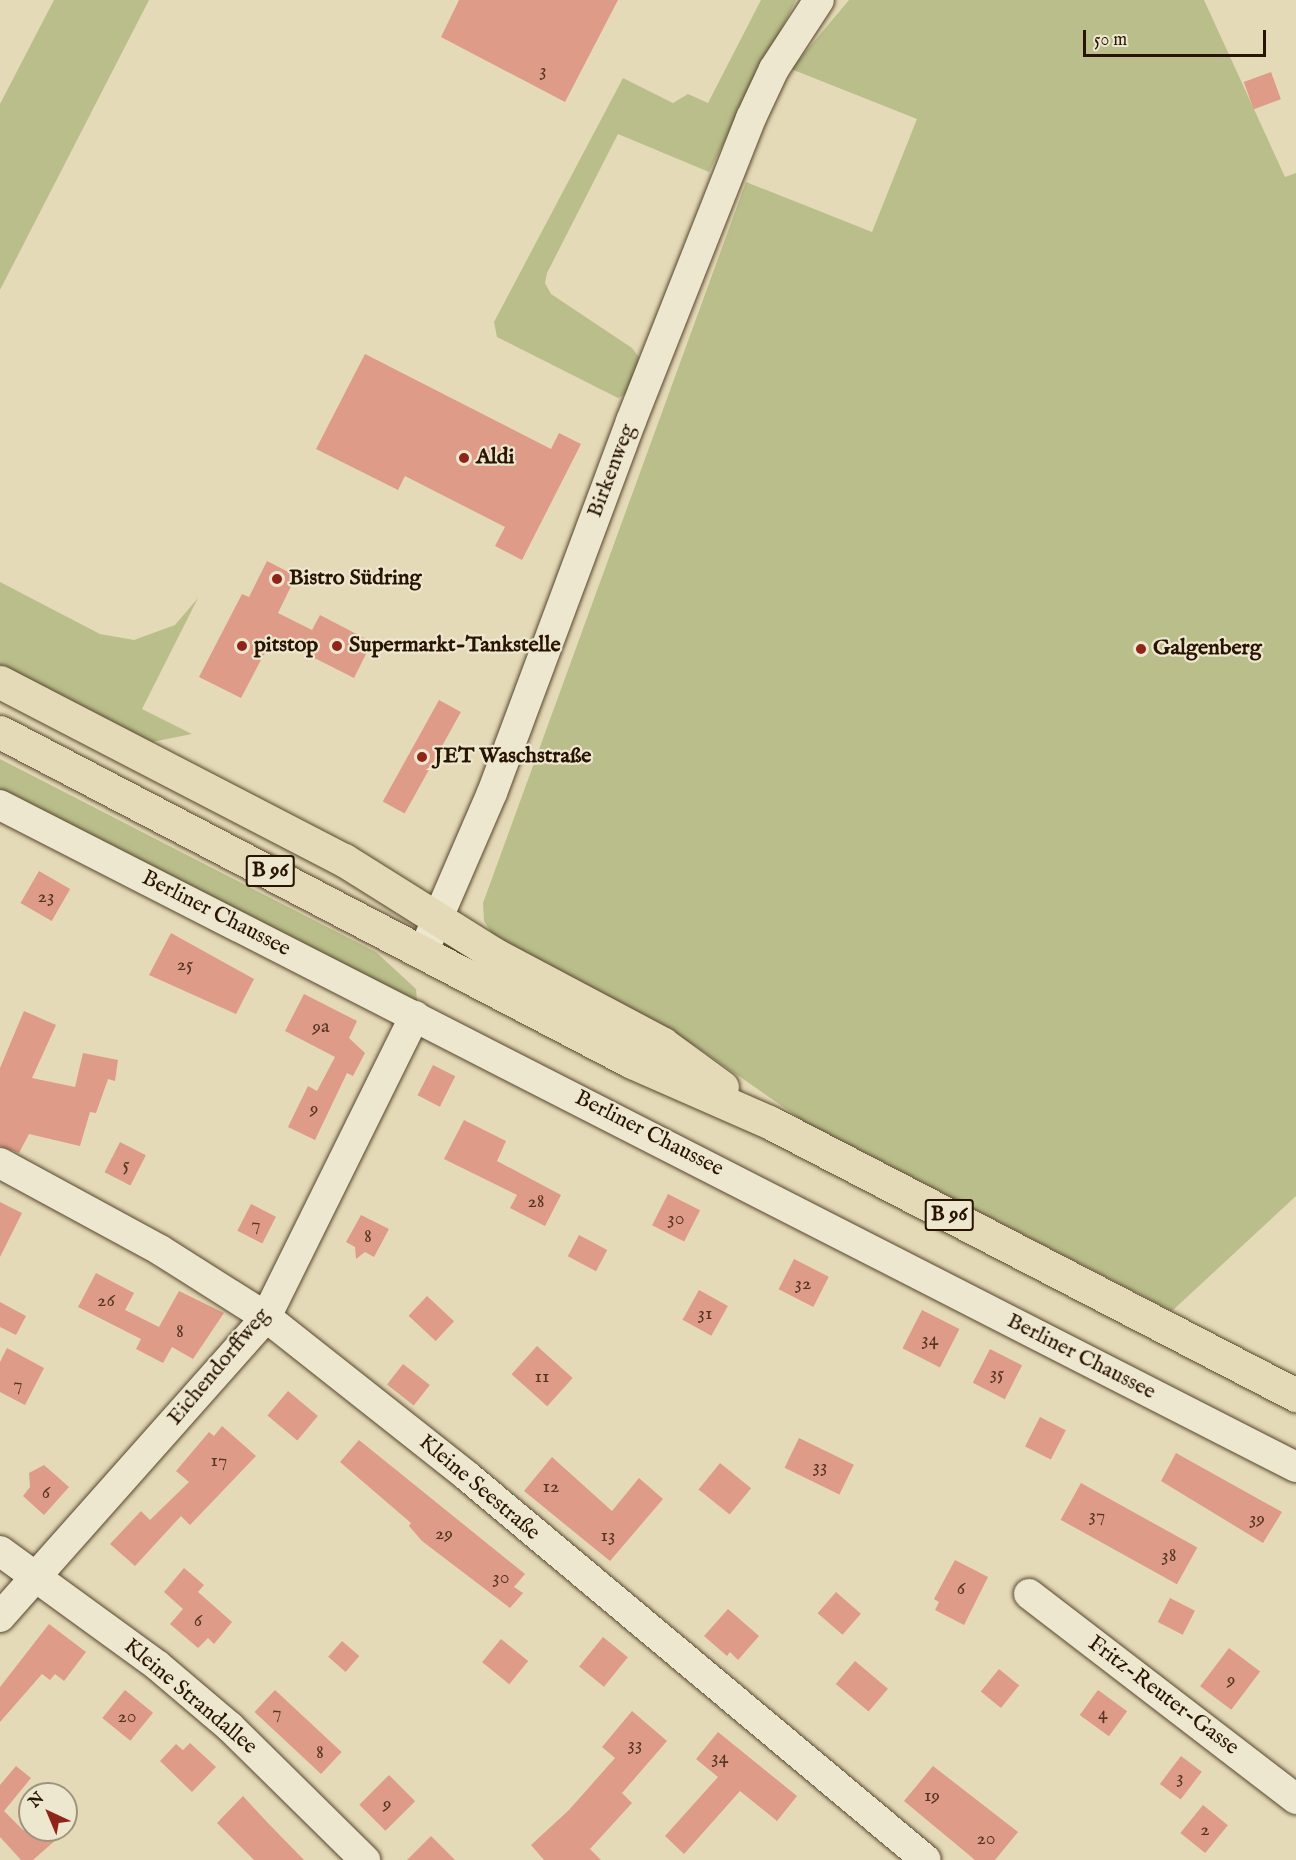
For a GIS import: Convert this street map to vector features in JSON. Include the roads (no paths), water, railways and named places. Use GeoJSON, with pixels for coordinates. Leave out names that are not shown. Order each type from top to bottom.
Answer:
{"type":"FeatureCollection","features":[{"type":"Feature","properties":{"kind":"main road","name":"B 96"},"geometry":{"type":"LineString","coordinates":[[0,682],[334,855],[439,919],[663,1044],[769,1122]]}},
{"type":"Feature","properties":{"kind":"main road","name":"B 96"},"geometry":{"type":"LineString","coordinates":[[0,732],[424,950],[651,1071],[769,1122],[1296,1395]]}},
{"type":"Feature","properties":{"kind":"street","name":"Birkenweg"},"geometry":{"type":"LineString","coordinates":[[424,950],[439,919],[751,118],[774,69],[819,0]]}},
{"type":"Feature","properties":{"kind":"street","name":"Berliner Chaussee"},"geometry":{"type":"LineString","coordinates":[[0,805],[1296,1467]]}},
{"type":"Feature","properties":{"kind":"street","name":"Eichendorffweg"},"geometry":{"type":"LineString","coordinates":[[0,1617],[266,1317],[415,1016]]}},
{"type":"Feature","properties":{"kind":"street","name":"Kleine Seestraße"},"geometry":{"type":"LineString","coordinates":[[0,1163],[160,1250],[266,1317],[467,1476],[926,1860]]}},
{"type":"Feature","properties":{"kind":"street","name":"Kleine Strandallee"},"geometry":{"type":"LineString","coordinates":[[0,1551],[38,1575],[231,1727],[365,1860]]}},
{"type":"Feature","properties":{"kind":"street","name":"Fritz-Reuter-Gasse"},"geometry":{"type":"LineString","coordinates":[[1029,1594],[1296,1798]]}},
{"type":"Feature","properties":{"kind":"place","name":"Aldi"},"geometry":{"type":"Point","coordinates":[464,458]}},
{"type":"Feature","properties":{"kind":"place","name":"Bistro Südring"},"geometry":{"type":"Point","coordinates":[277,579]}},
{"type":"Feature","properties":{"kind":"place","name":"pitstop"},"geometry":{"type":"Point","coordinates":[242,646]}},
{"type":"Feature","properties":{"kind":"place","name":"Supermarkt-Tankstelle"},"geometry":{"type":"Point","coordinates":[337,646]}},
{"type":"Feature","properties":{"kind":"place","name":"Galgenberg"},"geometry":{"type":"Point","coordinates":[1141,649]}},
{"type":"Feature","properties":{"kind":"place","name":"JET Waschstraße"},"geometry":{"type":"Point","coordinates":[422,757]}}]}
